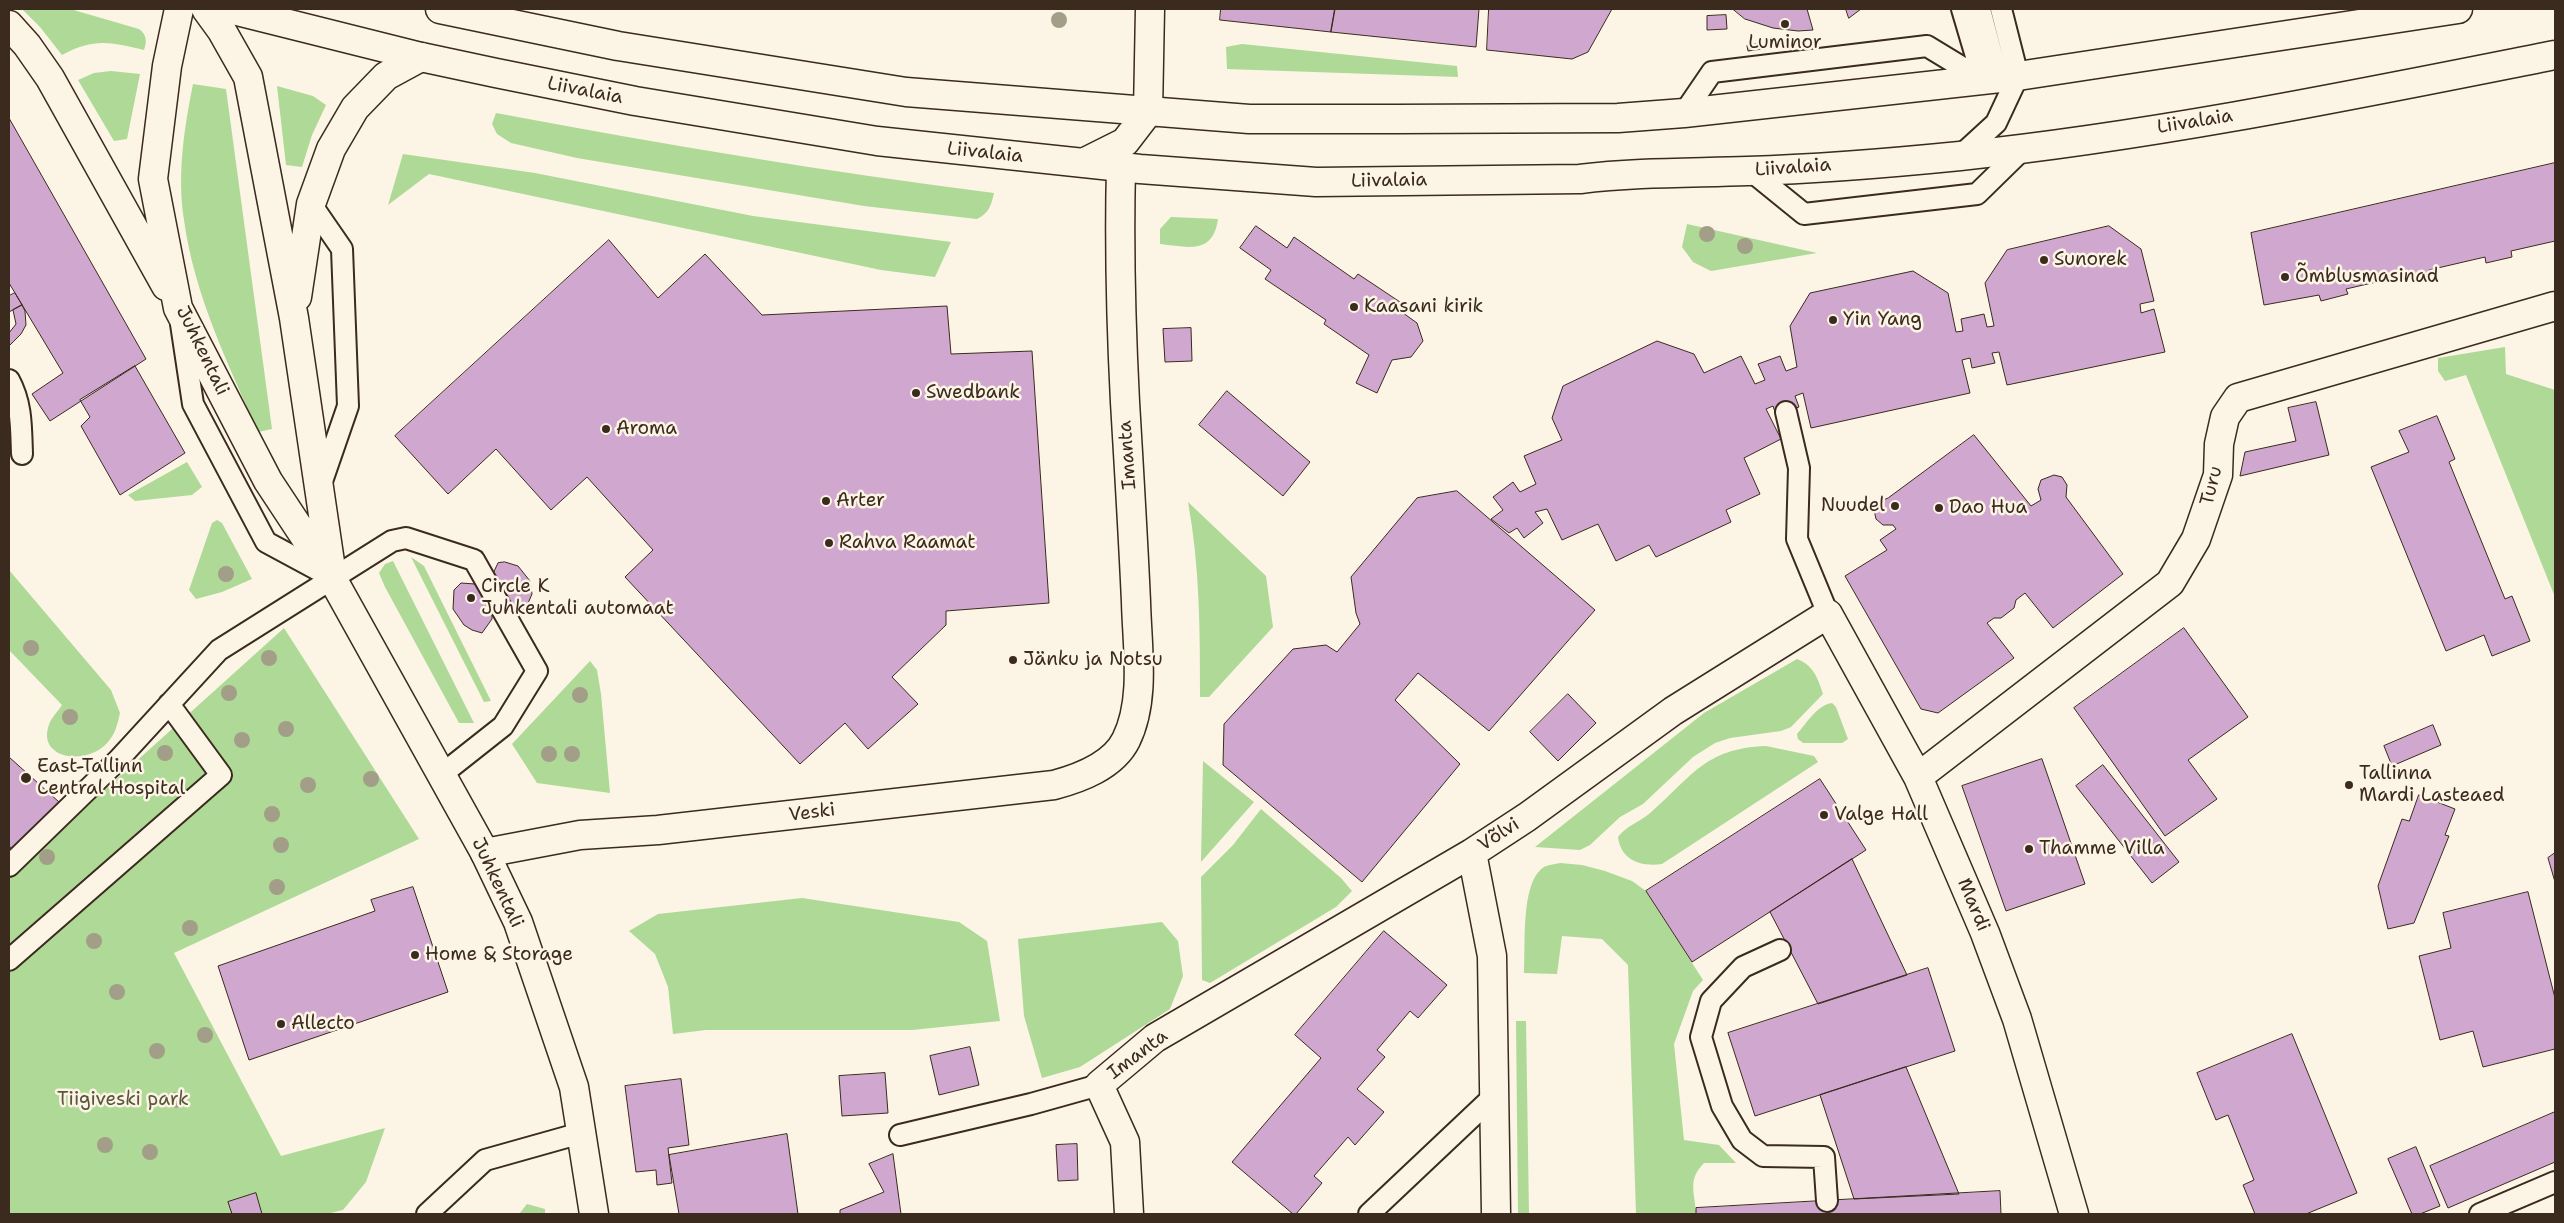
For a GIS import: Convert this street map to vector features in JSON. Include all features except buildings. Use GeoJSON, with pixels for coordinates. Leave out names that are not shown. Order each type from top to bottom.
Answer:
{"type":"FeatureCollection","features":[{"type":"Feature","properties":{"kind":"street","name":"Juhkentali"},"geometry":{"type":"LineString","coordinates":[[179,9],[167,66],[153,179],[178,308],[268,481],[332,578],[485,853],[518,922],[574,1087],[594,1214]]}},
{"type":"Feature","properties":{"kind":"street","name":"Juhkentali"},"geometry":{"type":"LineString","coordinates":[[206,9],[222,30],[248,77],[294,318],[332,578]]}},
{"type":"Feature","properties":{"kind":"street","name":"Liivalaia"},"geometry":{"type":"LineString","coordinates":[[229,9],[421,57],[635,101],[877,141],[1083,164],[1316,182],[1580,179],[1617,174],[1751,171],[1960,156],[2024,148],[2294,106],[2555,55]]}},
{"type":"Feature","properties":{"kind":"street"},"geometry":{"type":"LineString","coordinates":[[440,9],[618,46],[906,92],[1249,119],[1618,118],[1684,113],[2000,78],[2458,9]]}},
{"type":"Feature","properties":{"kind":"street"},"geometry":{"type":"LineString","coordinates":[[1083,164],[1125,142],[1148,112],[1150,9]]}},
{"type":"Feature","properties":{"kind":"street"},"geometry":{"type":"LineString","coordinates":[[9,25],[27,45],[50,78],[178,308]]}},
{"type":"Feature","properties":{"kind":"street"},"geometry":{"type":"LineString","coordinates":[[294,318],[311,204],[331,149],[355,108],[386,76],[421,57]]}},
{"type":"Feature","properties":{"kind":"street","name":"Imanta"},"geometry":{"type":"LineString","coordinates":[[1121,167],[1119,230],[1138,661],[1137,708],[1126,741]]}},
{"type":"Feature","properties":{"kind":"street","name":"Turu"},"geometry":{"type":"LineString","coordinates":[[1918,776],[2170,583],[2196,540],[2218,475],[2219,444],[2225,417],[2238,398],[2555,306]]}},
{"type":"Feature","properties":{"kind":"street","name":"Mardi"},"geometry":{"type":"LineString","coordinates":[[1828,614],[1918,776],[1985,933],[2017,1019],[2074,1214]]}},
{"type":"Feature","properties":{"kind":"street","name":"Võlvi"},"geometry":{"type":"LineString","coordinates":[[1496,1214],[1492,956],[1472,852],[1527,817],[1673,711],[1828,614]]}},
{"type":"Feature","properties":{"kind":"street","name":"Veski"},"geometry":{"type":"LineString","coordinates":[[485,853],[580,835],[668,829],[1054,785],[1080,778],[1108,761],[1126,741]]}},
{"type":"Feature","properties":{"kind":"street","name":"Imanta"},"geometry":{"type":"LineString","coordinates":[[1129,1214],[1125,1142],[1099,1085],[1155,1038],[1472,852]]}},
{"type":"Feature","properties":{"kind":"lane"},"geometry":{"type":"LineString","coordinates":[[1962,9],[2000,78]]}},
{"type":"Feature","properties":{"kind":"lane"},"geometry":{"type":"LineString","coordinates":[[1980,9],[2000,78]]}},
{"type":"Feature","properties":{"kind":"lane"},"geometry":{"type":"LineString","coordinates":[[1960,156],[1996,123],[2000,78],[2001,9]]}},
{"type":"Feature","properties":{"kind":"lane"},"geometry":{"type":"LineString","coordinates":[[1684,113],[1712,72],[1926,46],[2000,78]]}},
{"type":"Feature","properties":{"kind":"lane"},"geometry":{"type":"LineString","coordinates":[[1751,171],[1804,214],[1977,194],[2024,148]]}},
{"type":"Feature","properties":{"kind":"lane"},"geometry":{"type":"LineString","coordinates":[[311,204],[342,249],[348,406],[319,489]]}},
{"type":"Feature","properties":{"kind":"lane"},"geometry":{"type":"LineString","coordinates":[[9,380],[16,393],[21,413],[22,454]]}},
{"type":"Feature","properties":{"kind":"lane"},"geometry":{"type":"LineString","coordinates":[[1786,412],[1799,468],[1797,539],[1828,614]]}},
{"type":"Feature","properties":{"kind":"lane"},"geometry":{"type":"LineString","coordinates":[[9,866],[118,760],[219,650],[287,609],[332,578],[392,541],[406,538],[474,560],[537,671],[503,726],[441,775]]}},
{"type":"Feature","properties":{"kind":"lane"},"geometry":{"type":"LineString","coordinates":[[9,960],[220,775],[169,704]]}},
{"type":"Feature","properties":{"kind":"lane"},"geometry":{"type":"LineString","coordinates":[[1780,950],[1743,967],[1711,1001],[1701,1037],[1722,1106],[1742,1140],[1763,1156],[1824,1158],[1827,1201]]}},
{"type":"Feature","properties":{"kind":"lane"},"geometry":{"type":"LineString","coordinates":[[900,1135],[1031,1104],[1099,1085]]}},
{"type":"Feature","properties":{"kind":"lane"},"geometry":{"type":"LineString","coordinates":[[1368,1214],[1494,1096]]}},
{"type":"Feature","properties":{"kind":"lane"},"geometry":{"type":"LineString","coordinates":[[427,1214],[485,1160],[581,1133]]}},
{"type":"Feature","properties":{"kind":"lane"},"geometry":{"type":"LineString","coordinates":[[2480,1214],[2555,1182]]}},
{"type":"Feature","properties":{"kind":"green space"},"geometry":{"type":"Polygon","coordinates":[[[22,9],[70,9],[139,29],[146,38],[146,44],[144,50],[121,45],[93,44],[62,55],[40,27],[22,9]]]}},
{"type":"Feature","properties":{"kind":"green space"},"geometry":{"type":"Polygon","coordinates":[[[1242,44],[1457,66],[1458,77],[1227,69],[1226,47],[1242,44]]]}},
{"type":"Feature","properties":{"kind":"green space"},"geometry":{"type":"Polygon","coordinates":[[[111,71],[140,74],[127,139],[114,141],[78,80],[94,73],[111,71]]]}},
{"type":"Feature","properties":{"kind":"green space"},"geometry":{"type":"Polygon","coordinates":[[[193,84],[226,89],[272,429],[258,432],[235,381],[204,302],[189,248],[182,203],[181,169],[184,135],[193,84]]]}},
{"type":"Feature","properties":{"kind":"green space"},"geometry":{"type":"Polygon","coordinates":[[[277,86],[313,96],[326,105],[312,135],[302,167],[286,165],[277,86]]]}},
{"type":"Feature","properties":{"kind":"green space"},"geometry":{"type":"Polygon","coordinates":[[[496,113],[745,157],[994,193],[989,209],[977,219],[864,206],[577,158],[511,143],[497,134],[492,124],[496,113]]]}},
{"type":"Feature","properties":{"kind":"green space"},"geometry":{"type":"Polygon","coordinates":[[[403,154],[535,173],[753,216],[951,242],[935,277],[881,270],[429,174],[388,205],[403,154]]]}},
{"type":"Feature","properties":{"kind":"green space"},"geometry":{"type":"Polygon","coordinates":[[[1171,217],[1218,219],[1211,239],[1205,244],[1189,247],[1160,244],[1160,229],[1171,217]]]}},
{"type":"Feature","properties":{"kind":"green space"},"geometry":{"type":"Polygon","coordinates":[[[1687,224],[1817,253],[1711,271],[1693,262],[1682,247],[1687,224]]]}},
{"type":"Feature","properties":{"kind":"green space"},"geometry":{"type":"Polygon","coordinates":[[[2505,347],[2506,374],[2555,390],[2555,597],[2466,375],[2445,381],[2438,371],[2438,358],[2505,347]]]}},
{"type":"Feature","properties":{"kind":"green space"},"geometry":{"type":"Polygon","coordinates":[[[187,462],[202,487],[192,495],[135,501],[128,495],[187,462]]]}},
{"type":"Feature","properties":{"kind":"green space"},"geometry":{"type":"Polygon","coordinates":[[[1188,502],[1266,576],[1273,627],[1209,697],[1200,697],[1197,575],[1188,502]]]}},
{"type":"Feature","properties":{"kind":"green space"},"geometry":{"type":"Polygon","coordinates":[[[217,520],[222,523],[252,579],[222,592],[196,599],[189,590],[212,523],[217,520]]]}},
{"type":"Feature","properties":{"kind":"green space"},"geometry":{"type":"Polygon","coordinates":[[[411,557],[424,566],[491,701],[484,702],[411,557]]]}},
{"type":"Feature","properties":{"kind":"green space"},"geometry":{"type":"Polygon","coordinates":[[[393,561],[474,723],[459,723],[385,587],[379,573],[385,564],[393,561]]]}},
{"type":"Feature","properties":{"kind":"green space"},"geometry":{"type":"Polygon","coordinates":[[[9,570],[111,690],[120,713],[117,726],[111,738],[102,748],[90,754],[66,756],[56,751],[49,744],[47,734],[51,720],[62,705],[9,650],[9,570]]]}},
{"type":"Feature","properties":{"kind":"green space","name":"Tiigiveski park"},"geometry":{"type":"Polygon","coordinates":[[[284,628],[419,839],[174,953],[281,1156],[385,1128],[366,1182],[343,1210],[326,1214],[9,1214],[9,876],[284,628]]]}},
{"type":"Feature","properties":{"kind":"green space"},"geometry":{"type":"Polygon","coordinates":[[[1797,659],[1811,668],[1823,694],[1791,727],[1781,731],[1730,738],[1715,743],[1693,757],[1643,804],[1620,817],[1590,845],[1580,850],[1535,847],[1704,713],[1797,659]]]}},
{"type":"Feature","properties":{"kind":"green space"},"geometry":{"type":"Polygon","coordinates":[[[590,661],[597,670],[601,694],[610,793],[537,783],[512,744],[590,661]]]}},
{"type":"Feature","properties":{"kind":"green space"},"geometry":{"type":"Polygon","coordinates":[[[1832,703],[1836,707],[1848,739],[1842,743],[1803,743],[1798,739],[1797,734],[1812,716],[1821,707],[1832,703]]]}},
{"type":"Feature","properties":{"kind":"green space"},"geometry":{"type":"Polygon","coordinates":[[[1766,746],[1814,756],[1818,762],[1662,864],[1640,863],[1634,861],[1623,852],[1618,837],[1621,833],[1649,814],[1700,767],[1727,752],[1766,746]]]}},
{"type":"Feature","properties":{"kind":"green space"},"geometry":{"type":"Polygon","coordinates":[[[1203,761],[1254,802],[1201,862],[1203,761]]]}},
{"type":"Feature","properties":{"kind":"green space"},"geometry":{"type":"Polygon","coordinates":[[[1261,809],[1341,878],[1352,891],[1336,907],[1210,983],[1202,980],[1201,877],[1233,845],[1261,809]]]}},
{"type":"Feature","properties":{"kind":"green space"},"geometry":{"type":"Polygon","coordinates":[[[1560,863],[1582,865],[1605,871],[1632,881],[1646,891],[1703,980],[1693,991],[1674,1044],[1684,1140],[1719,1145],[1736,1163],[1704,1163],[1699,1169],[1695,1175],[1693,1187],[1696,1214],[1636,1214],[1628,965],[1602,939],[1562,936],[1557,974],[1524,973],[1526,916],[1531,886],[1536,875],[1544,867],[1560,863]]]}},
{"type":"Feature","properties":{"kind":"green space"},"geometry":{"type":"Polygon","coordinates":[[[802,898],[959,922],[987,941],[1000,1021],[912,1030],[706,1030],[673,1034],[668,987],[655,954],[629,931],[658,914],[802,898]]]}},
{"type":"Feature","properties":{"kind":"green space"},"geometry":{"type":"Polygon","coordinates":[[[1162,922],[1178,941],[1183,976],[1170,1009],[1080,1067],[1042,1078],[1024,1016],[1018,939],[1162,922]]]}},
{"type":"Feature","properties":{"kind":"green space"},"geometry":{"type":"Polygon","coordinates":[[[1516,1021],[1526,1021],[1529,1214],[1518,1214],[1516,1021]]]}},
{"type":"Feature","properties":{"kind":"green space"},"geometry":{"type":"Polygon","coordinates":[[[527,1204],[545,1209],[545,1214],[519,1214],[527,1204]]]}},
{"type":"Feature","properties":{"kind":"place","name":"Luminor"},"geometry":{"type":"Point","coordinates":[1785,24]}},
{"type":"Feature","properties":{"kind":"place","name":"Sunorek"},"geometry":{"type":"Point","coordinates":[2044,260]}},
{"type":"Feature","properties":{"kind":"place","name":"Õmblusmasinad"},"geometry":{"type":"Point","coordinates":[2285,277]}},
{"type":"Feature","properties":{"kind":"place","name":"Kaasani kirik"},"geometry":{"type":"Point","coordinates":[1354,307]}},
{"type":"Feature","properties":{"kind":"place","name":"Yin Yang"},"geometry":{"type":"Point","coordinates":[1833,320]}},
{"type":"Feature","properties":{"kind":"place","name":"Swedbank"},"geometry":{"type":"Point","coordinates":[916,393]}},
{"type":"Feature","properties":{"kind":"place","name":"Aroma"},"geometry":{"type":"Point","coordinates":[606,429]}},
{"type":"Feature","properties":{"kind":"place","name":"Arter"},"geometry":{"type":"Point","coordinates":[826,501]}},
{"type":"Feature","properties":{"kind":"place","name":"Nuudel"},"geometry":{"type":"Point","coordinates":[1895,506]}},
{"type":"Feature","properties":{"kind":"place","name":"Dao Hua"},"geometry":{"type":"Point","coordinates":[1939,508]}},
{"type":"Feature","properties":{"kind":"place","name":"Rahva Raamat"},"geometry":{"type":"Point","coordinates":[829,543]}},
{"type":"Feature","properties":{"kind":"place","name":"Circle K Juhkentali automaat"},"geometry":{"type":"Point","coordinates":[471,598]}},
{"type":"Feature","properties":{"kind":"place","name":"Jänku ja Notsu"},"geometry":{"type":"Point","coordinates":[1013,660]}},
{"type":"Feature","properties":{"kind":"place","name":"East-Tallinn Central Hospital"},"geometry":{"type":"Point","coordinates":[26,778]}},
{"type":"Feature","properties":{"kind":"place","name":"Tallinna Mardi Lasteaed"},"geometry":{"type":"Point","coordinates":[2349,785]}},
{"type":"Feature","properties":{"kind":"place","name":"Valge Hall"},"geometry":{"type":"Point","coordinates":[1824,815]}},
{"type":"Feature","properties":{"kind":"place","name":"Thamme Villa"},"geometry":{"type":"Point","coordinates":[2029,849]}},
{"type":"Feature","properties":{"kind":"place","name":"Home & Storage"},"geometry":{"type":"Point","coordinates":[415,955]}},
{"type":"Feature","properties":{"kind":"place","name":"Allecto"},"geometry":{"type":"Point","coordinates":[281,1024]}}]}
